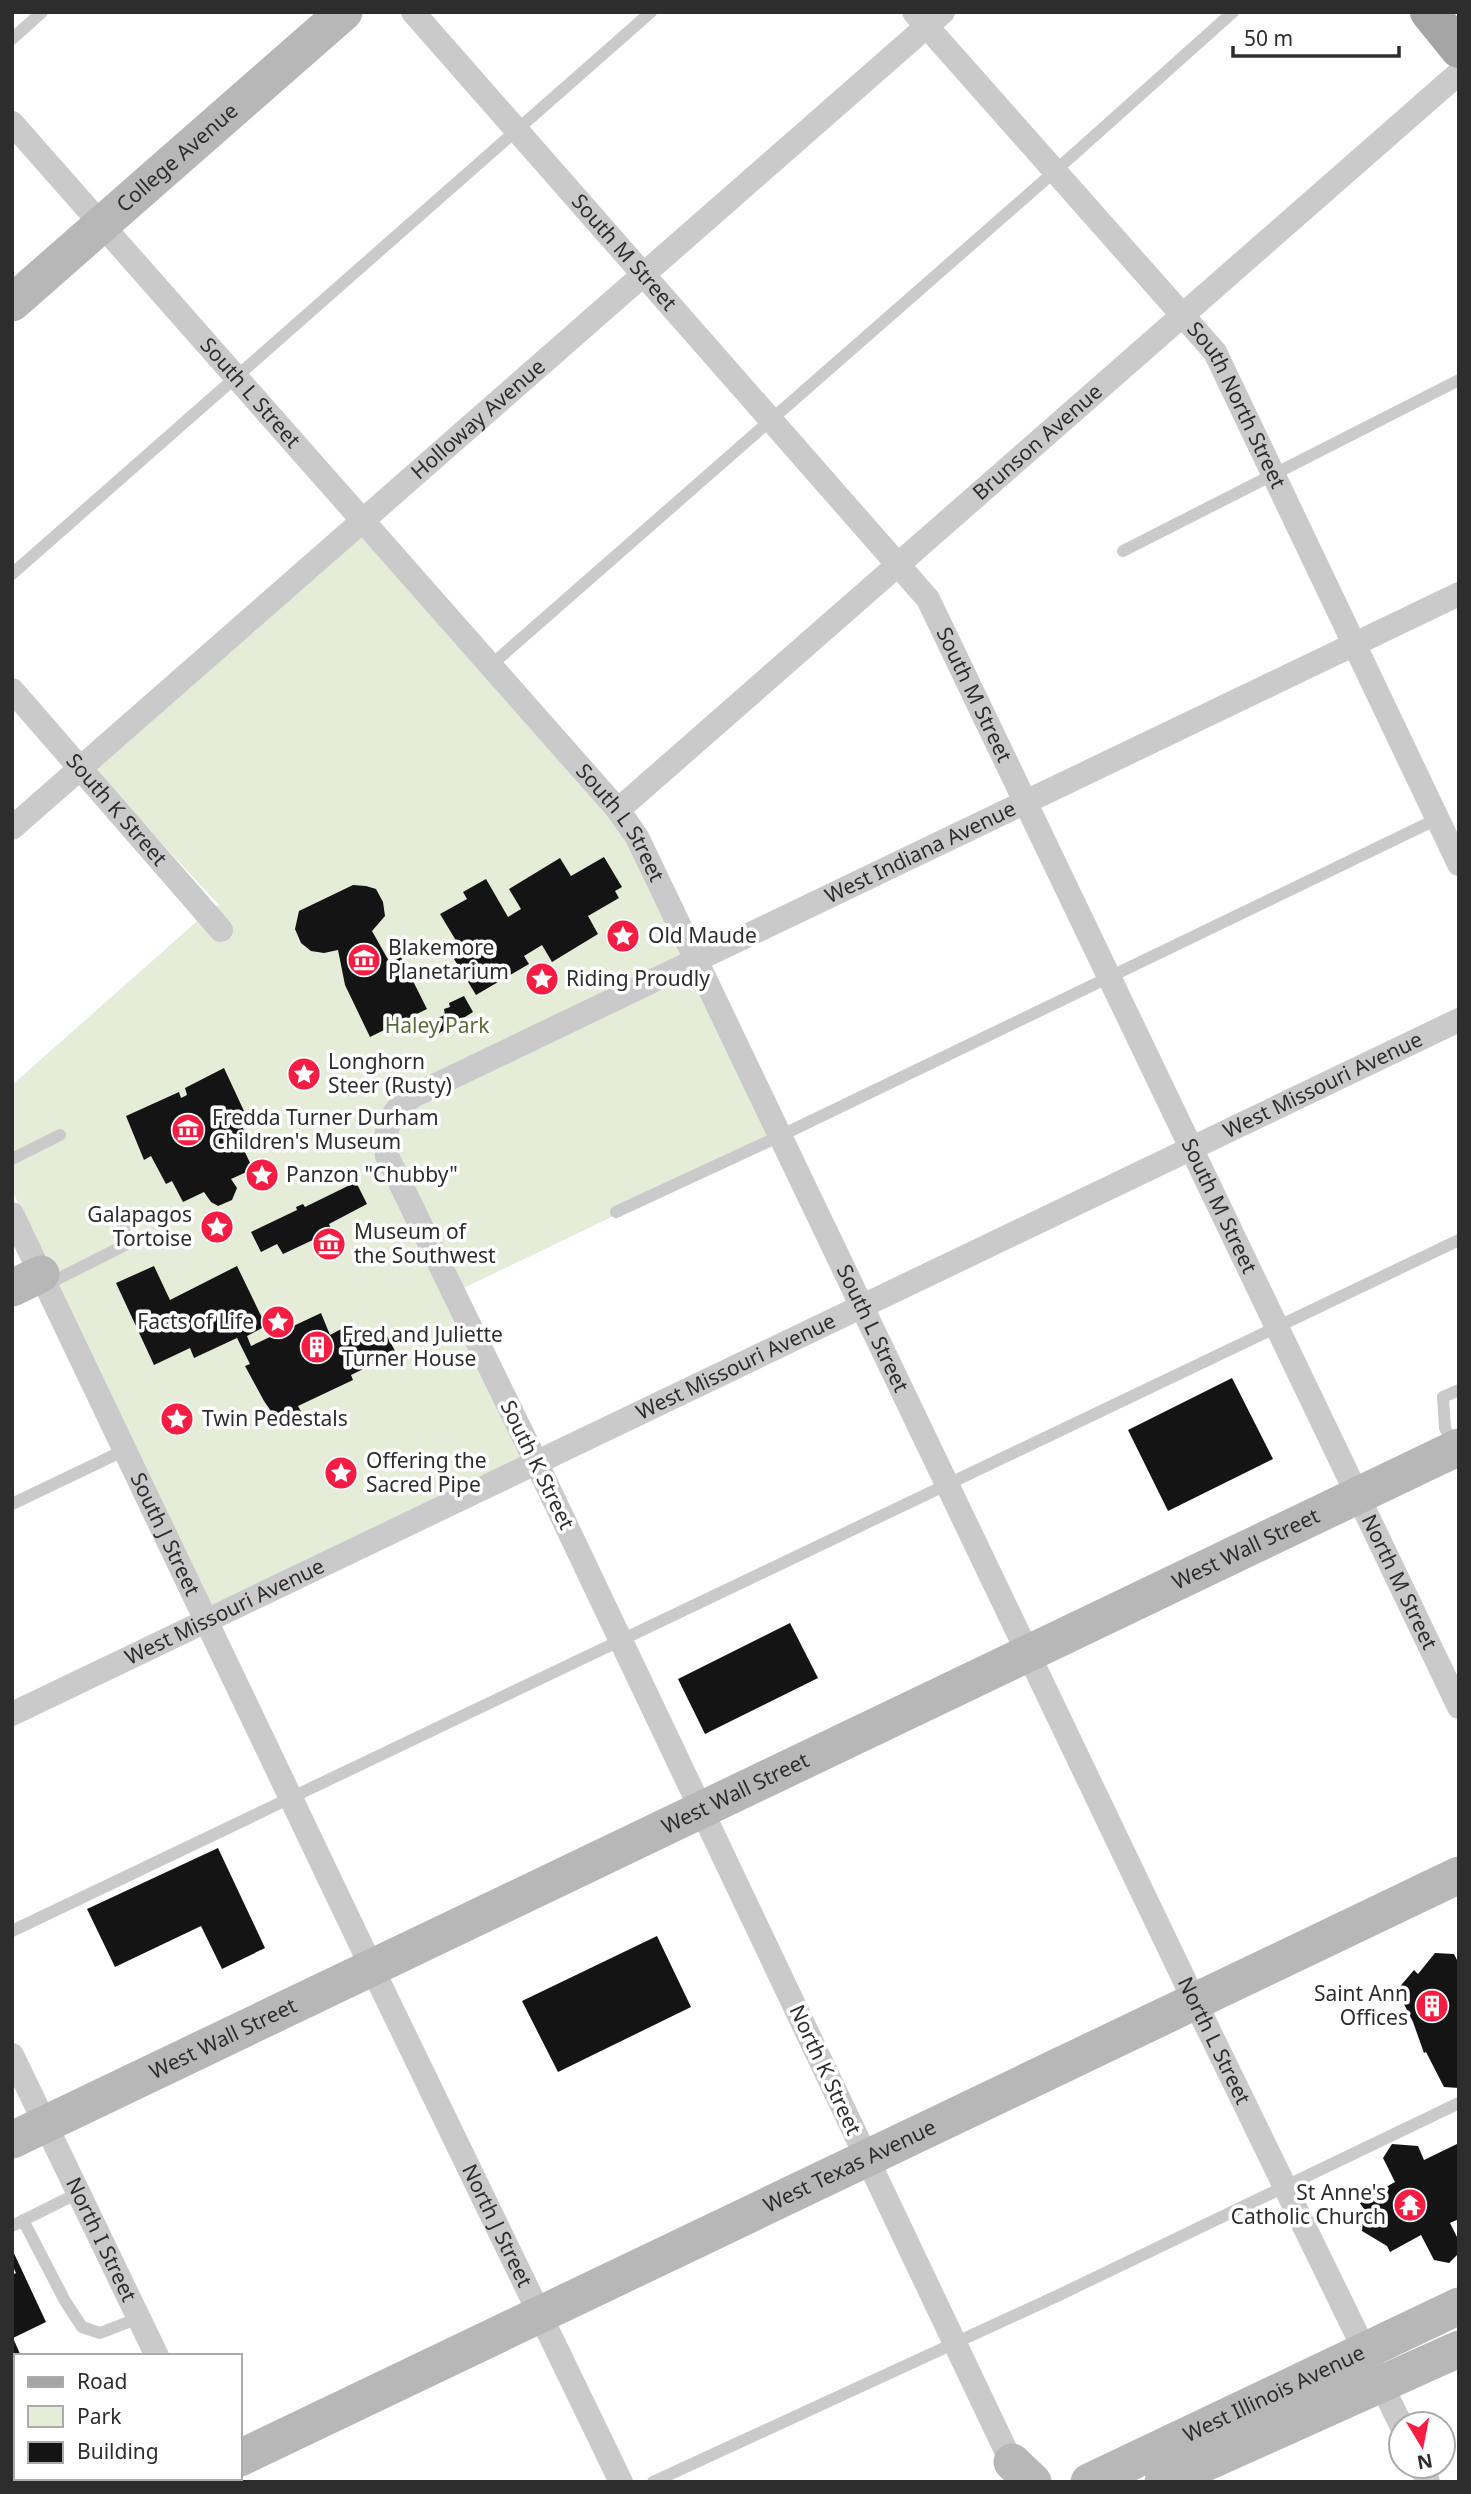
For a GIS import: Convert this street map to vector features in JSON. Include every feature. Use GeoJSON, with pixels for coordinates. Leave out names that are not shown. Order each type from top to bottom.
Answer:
{"type":"FeatureCollection","features":[{"type":"Feature","properties":{"kind":"main road","name":"College Avenue"},"geometry":{"type":"LineString","coordinates":[[12,303],[344,12]]}},
{"type":"Feature","properties":{"kind":"main road"},"geometry":{"type":"LineString","coordinates":[[1429,12],[1459,49]]}},
{"type":"Feature","properties":{"kind":"main road","name":"West Wall Street"},"geometry":{"type":"LineString","coordinates":[[12,2140],[1457,1448]]}},
{"type":"Feature","properties":{"kind":"main road","name":"West Texas Avenue"},"geometry":{"type":"LineString","coordinates":[[242,2457],[1459,1875]]}},
{"type":"Feature","properties":{"kind":"main road","name":"West Illinois Avenue"},"geometry":{"type":"LineString","coordinates":[[1088,2482],[1459,2306]]}},
{"type":"Feature","properties":{"kind":"main road","name":"West Illinois Avenue"},"geometry":{"type":"LineString","coordinates":[[1163,2482],[1459,2349]]}},
{"type":"Feature","properties":{"kind":"street","name":"South M Street"},"geometry":{"type":"LineString","coordinates":[[413,12],[928,599],[1358,1495]]}},
{"type":"Feature","properties":{"kind":"street","name":"South North Street"},"geometry":{"type":"LineString","coordinates":[[928,17],[1054,172],[1215,352],[1459,864]]}},
{"type":"Feature","properties":{"kind":"street","name":"Holloway Avenue"},"geometry":{"type":"LineString","coordinates":[[12,828],[645,276],[928,17]]}},
{"type":"Feature","properties":{"kind":"street","name":"Brunson Avenue"},"geometry":{"type":"LineString","coordinates":[[618,810],[1459,73]]}},
{"type":"Feature","properties":{"kind":"street","name":"South L Street"},"geometry":{"type":"LineString","coordinates":[[12,122],[618,810],[637,837],[1029,1653]]}},
{"type":"Feature","properties":{"kind":"street","name":"West Indiana Avenue"},"geometry":{"type":"LineString","coordinates":[[390,1118],[402,1103],[413,1096],[1459,594]]}},
{"type":"Feature","properties":{"kind":"street","name":"South K Street"},"geometry":{"type":"LineString","coordinates":[[12,690],[221,930]]}},
{"type":"Feature","properties":{"kind":"street","name":"West Missouri Avenue"},"geometry":{"type":"LineString","coordinates":[[12,1714],[1459,1020]]}},
{"type":"Feature","properties":{"kind":"street","name":"South K Street"},"geometry":{"type":"LineString","coordinates":[[390,1118],[385,1142],[387,1156],[702,1810]]}},
{"type":"Feature","properties":{"kind":"street","name":"South J Street"},"geometry":{"type":"LineString","coordinates":[[12,1214],[33,1283],[125,1450],[372,1968]]}},
{"type":"Feature","properties":{"kind":"street","name":"North M Street"},"geometry":{"type":"LineString","coordinates":[[1358,1495],[1459,1707]]}},
{"type":"Feature","properties":{"kind":"street","name":"North L Street"},"geometry":{"type":"LineString","coordinates":[[1029,1653],[1394,2410]]}},
{"type":"Feature","properties":{"kind":"street","name":"North K Street"},"geometry":{"type":"LineString","coordinates":[[702,1810],[956,2344],[1022,2475]]}},
{"type":"Feature","properties":{"kind":"street","name":"North J Street"},"geometry":{"type":"LineString","coordinates":[[372,1968],[621,2482]]}},
{"type":"Feature","properties":{"kind":"street","name":"North I Street"},"geometry":{"type":"LineString","coordinates":[[12,2055],[156,2354]]}},
{"type":"Feature","properties":{"kind":"lane"},"geometry":{"type":"LineString","coordinates":[[12,39],[42,12]]}},
{"type":"Feature","properties":{"kind":"lane"},"geometry":{"type":"LineString","coordinates":[[12,574],[652,12]]}},
{"type":"Feature","properties":{"kind":"lane"},"geometry":{"type":"LineString","coordinates":[[490,666],[1233,12]]}},
{"type":"Feature","properties":{"kind":"lane"},"geometry":{"type":"LineString","coordinates":[[1123,551],[1459,380]]}},
{"type":"Feature","properties":{"kind":"lane"},"geometry":{"type":"LineString","coordinates":[[617,1212],[1109,979],[1437,819]]}},
{"type":"Feature","properties":{"kind":"lane"},"geometry":{"type":"LineString","coordinates":[[12,1159],[60,1135]]}},
{"type":"Feature","properties":{"kind":"lane"},"geometry":{"type":"LineString","coordinates":[[33,1283],[131,1242],[120,1219]]}},
{"type":"Feature","properties":{"kind":"lane"},"geometry":{"type":"LineString","coordinates":[[12,1931],[1459,1240]]}},
{"type":"Feature","properties":{"kind":"lane"},"geometry":{"type":"LineString","coordinates":[[1457,1448],[1445,1428],[1443,1397],[1459,1390]]}},
{"type":"Feature","properties":{"kind":"lane"},"geometry":{"type":"LineString","coordinates":[[12,1504],[125,1450]]}},
{"type":"Feature","properties":{"kind":"lane"},"geometry":{"type":"LineString","coordinates":[[653,2482],[956,2344],[1459,2103]]}},
{"type":"Feature","properties":{"kind":"lane"},"geometry":{"type":"LineString","coordinates":[[78,2193],[18,2223],[82,2327],[100,2333],[139,2318]]}},
{"type":"Feature","properties":{"kind":"green space","name":"Haley Park"},"geometry":{"type":"Polygon","coordinates":[[[362,537],[630,842],[680,956],[780,1136],[449,1295],[526,1460],[210,1609],[12,1190],[12,1085],[195,923],[219,905],[92,768],[362,537]]]}},
{"type":"Feature","properties":{"kind":"green space"},"geometry":{"type":"Polygon","coordinates":[[[14,2408],[14,2480],[148,2480],[12,2482],[14,2408]]]}},
{"type":"Feature","properties":{"kind":"building"},"geometry":{"type":"Polygon","coordinates":[[[604,857],[622,887],[615,891],[619,898],[588,916],[598,934],[552,962],[542,945],[524,956],[529,964],[476,995],[454,959],[464,954],[440,914],[467,899],[463,892],[486,879],[508,917],[521,909],[509,889],[560,858],[571,876],[604,857]]]}},
{"type":"Feature","properties":{"kind":"building","name":"Blakemore Planetarium"},"geometry":{"type":"Polygon","coordinates":[[[353,885],[376,889],[383,902],[385,916],[372,931],[390,963],[401,957],[427,1009],[370,1037],[345,985],[338,950],[324,953],[311,951],[301,943],[295,929],[299,911],[353,885]]]}},
{"type":"Feature","properties":{"kind":"building"},"geometry":{"type":"Polygon","coordinates":[[[464,996],[473,1012],[433,1037],[428,1022],[445,1015],[444,1009],[450,1007],[449,1003],[464,996]]]}},
{"type":"Feature","properties":{"kind":"building","name":"Fredda Turner Durham Children's Museum"},"geometry":{"type":"Polygon","coordinates":[[[224,1068],[244,1111],[237,1115],[250,1144],[242,1146],[253,1169],[231,1179],[237,1188],[232,1200],[218,1206],[211,1202],[204,1192],[183,1202],[172,1181],[166,1184],[151,1156],[144,1160],[126,1116],[179,1092],[181,1098],[187,1095],[185,1088],[224,1068]]]}},
{"type":"Feature","properties":{"kind":"building"},"geometry":{"type":"Polygon","coordinates":[[[356,1182],[367,1204],[329,1224],[332,1231],[283,1254],[277,1244],[261,1252],[251,1232],[297,1210],[296,1207],[303,1204],[305,1207],[356,1182]]]}},
{"type":"Feature","properties":{"kind":"building","name":"Fred and Juliette Turner House"},"geometry":{"type":"Polygon","coordinates":[[[154,1266],[170,1300],[237,1266],[266,1326],[247,1336],[251,1346],[321,1313],[330,1335],[345,1327],[351,1340],[382,1326],[396,1353],[351,1375],[353,1380],[298,1406],[304,1417],[282,1427],[245,1366],[250,1364],[237,1338],[194,1358],[190,1348],[154,1365],[116,1283],[154,1266]]]}},
{"type":"Feature","properties":{"kind":"building"},"geometry":{"type":"Polygon","coordinates":[[[1232,1378],[1273,1459],[1168,1511],[1128,1430],[1232,1378]]]}},
{"type":"Feature","properties":{"kind":"building"},"geometry":{"type":"Polygon","coordinates":[[[790,1623],[818,1678],[705,1734],[678,1679],[790,1623]]]}},
{"type":"Feature","properties":{"kind":"building"},"geometry":{"type":"Polygon","coordinates":[[[218,1848],[265,1948],[222,1969],[201,1926],[115,1967],[87,1909],[218,1848]]]}},
{"type":"Feature","properties":{"kind":"building"},"geometry":{"type":"Polygon","coordinates":[[[657,1936],[691,2007],[558,2072],[522,2001],[657,1936]]]}},
{"type":"Feature","properties":{"kind":"building","name":"Saint Ann Offices"},"geometry":{"type":"Polygon","coordinates":[[[1435,1953],[1454,1954],[1459,1964],[1459,2088],[1444,2087],[1426,2052],[1424,2053],[1413,2022],[1397,1990],[1414,1970],[1418,1974],[1435,1953]]]}},
{"type":"Feature","properties":{"kind":"building","name":"St Anne's Catholic Church"},"geometry":{"type":"Polygon","coordinates":[[[1459,2143],[1459,2219],[1450,2223],[1459,2241],[1459,2253],[1449,2263],[1434,2260],[1421,2235],[1390,2252],[1387,2246],[1362,2231],[1364,2209],[1359,2202],[1395,2182],[1383,2158],[1392,2144],[1418,2146],[1424,2160],[1459,2143]]]}},
{"type":"Feature","properties":{"kind":"building"},"geometry":{"type":"Polygon","coordinates":[[[12,2249],[46,2322],[13,2338],[20,2354],[14,2354],[12,2420],[12,2275],[16,2273],[12,2265],[12,2249]]]}},
{"type":"Feature","properties":{"kind":"place","name":"Old Maude"},"geometry":{"type":"Point","coordinates":[623,936]}},
{"type":"Feature","properties":{"kind":"place","name":"Blakemore Planetarium"},"geometry":{"type":"Point","coordinates":[364,960]}},
{"type":"Feature","properties":{"kind":"place","name":"Riding Proudly"},"geometry":{"type":"Point","coordinates":[542,979]}},
{"type":"Feature","properties":{"kind":"place","name":"Longhorn Steer (Rusty)"},"geometry":{"type":"Point","coordinates":[304,1074]}},
{"type":"Feature","properties":{"kind":"place","name":"Fredda Turner Durham Children's Museum"},"geometry":{"type":"Point","coordinates":[188,1130]}},
{"type":"Feature","properties":{"kind":"place","name":"Panzon \"Chubby\""},"geometry":{"type":"Point","coordinates":[262,1175]}},
{"type":"Feature","properties":{"kind":"place","name":"Galapagos Tortoise"},"geometry":{"type":"Point","coordinates":[217,1227]}},
{"type":"Feature","properties":{"kind":"place","name":"Museum of the Southwest"},"geometry":{"type":"Point","coordinates":[329,1244]}},
{"type":"Feature","properties":{"kind":"place","name":"Facts of Life"},"geometry":{"type":"Point","coordinates":[278,1322]}},
{"type":"Feature","properties":{"kind":"place","name":"Fred and Juliette Turner House"},"geometry":{"type":"Point","coordinates":[317,1347]}},
{"type":"Feature","properties":{"kind":"place","name":"Twin Pedestals"},"geometry":{"type":"Point","coordinates":[177,1419]}},
{"type":"Feature","properties":{"kind":"place","name":"Offering the Sacred Pipe"},"geometry":{"type":"Point","coordinates":[341,1473]}},
{"type":"Feature","properties":{"kind":"place","name":"Saint Ann Offices"},"geometry":{"type":"Point","coordinates":[1432,2006]}},
{"type":"Feature","properties":{"kind":"place","name":"St Anne's Catholic Church"},"geometry":{"type":"Point","coordinates":[1410,2205]}}]}
